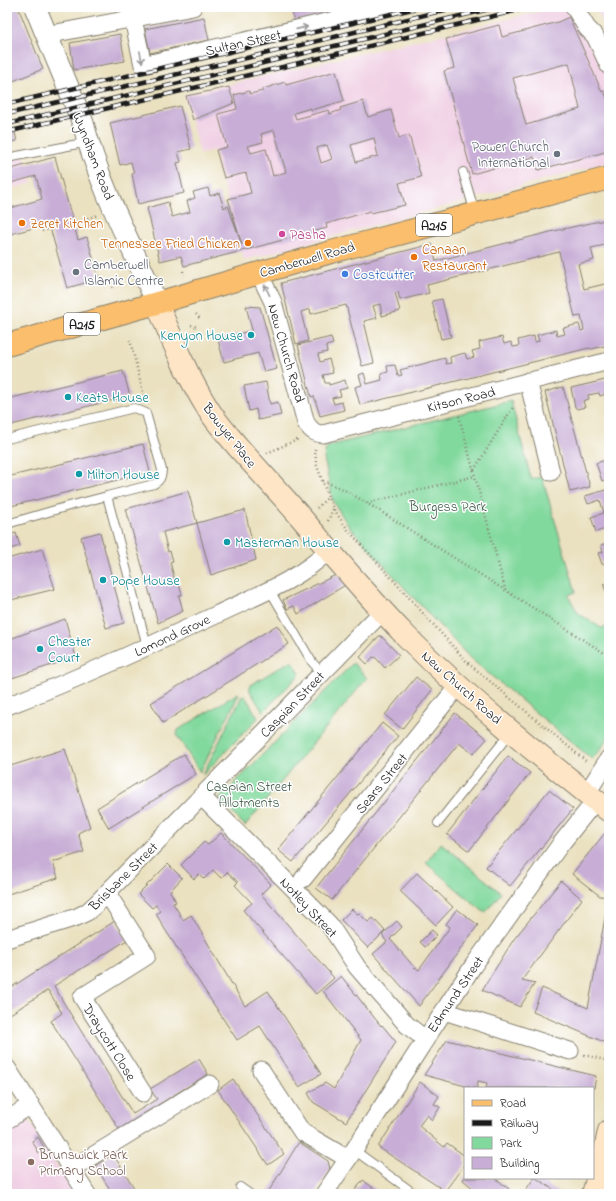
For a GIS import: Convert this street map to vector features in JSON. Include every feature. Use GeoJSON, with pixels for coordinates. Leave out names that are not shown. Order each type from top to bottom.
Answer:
{"type":"FeatureCollection","features":[{"type":"Feature","properties":{"kind":"main road","name":"Camberwell Road"},"geometry":{"type":"LineString","coordinates":[[7,345],[331,252],[609,178]]}},
{"type":"Feature","properties":{"kind":"main road","name":"Bowyer Place"},"geometry":{"type":"LineString","coordinates":[[157,303],[184,364],[210,412],[253,465],[329,550]]}},
{"type":"Feature","properties":{"kind":"main road","name":"New Church Road"},"geometry":{"type":"LineString","coordinates":[[329,550],[383,612],[458,686],[597,801]]}},
{"type":"Feature","properties":{"kind":"main road"},"geometry":{"type":"LineString","coordinates":[[593,1194],[609,1131]]}},
{"type":"Feature","properties":{"kind":"street","name":"Wyndham Road"},"geometry":{"type":"LineString","coordinates":[[35,7],[83,123],[102,181],[157,303]]}},
{"type":"Feature","properties":{"kind":"street"},"geometry":{"type":"LineString","coordinates":[[46,35],[134,19],[165,10],[193,7]]}},
{"type":"Feature","properties":{"kind":"street","name":"Sultan Street"},"geometry":{"type":"LineString","coordinates":[[134,19],[142,65],[390,7]]}},
{"type":"Feature","properties":{"kind":"street"},"geometry":{"type":"LineString","coordinates":[[574,7],[587,28],[595,36],[609,66]]}},
{"type":"Feature","properties":{"kind":"street","name":"New Church Road"},"geometry":{"type":"LineString","coordinates":[[259,273],[273,302],[306,423],[314,432]]}},
{"type":"Feature","properties":{"kind":"street","name":"Kitson Road"},"geometry":{"type":"LineString","coordinates":[[314,432],[323,434],[609,361]]}},
{"type":"Feature","properties":{"kind":"street"},"geometry":{"type":"LineString","coordinates":[[528,381],[551,472]]}},
{"type":"Feature","properties":{"kind":"street","name":"Lomond Grove"},"geometry":{"type":"LineString","coordinates":[[7,706],[59,686],[269,589],[302,573],[329,550]]}},
{"type":"Feature","properties":{"kind":"street","name":"Caspian Street"},"geometry":{"type":"LineString","coordinates":[[202,797],[383,612]]}},
{"type":"Feature","properties":{"kind":"street","name":"Sears Street"},"geometry":{"type":"LineString","coordinates":[[304,879],[458,686]]}},
{"type":"Feature","properties":{"kind":"street","name":"Edmund Street"},"geometry":{"type":"LineString","coordinates":[[324,1194],[351,1155],[425,1039],[507,918],[560,845],[597,801],[609,758]]}},
{"type":"Feature","properties":{"kind":"street","name":"Brisbane Street"},"geometry":{"type":"LineString","coordinates":[[7,939],[77,917],[87,912],[202,797]]}},
{"type":"Feature","properties":{"kind":"street","name":"Notley Street"},"geometry":{"type":"LineString","coordinates":[[202,797],[329,924],[357,967],[407,1025],[425,1039]]}},
{"type":"Feature","properties":{"kind":"street","name":"Draycott Close"},"geometry":{"type":"LineString","coordinates":[[107,893],[147,956],[82,997],[143,1093]]}},
{"type":"Feature","properties":{"kind":"street"},"geometry":{"type":"LineString","coordinates":[[444,1011],[570,1051]]}},
{"type":"Feature","properties":{"kind":"street"},"geometry":{"type":"LineString","coordinates":[[7,1068],[87,1194]]}},
{"type":"Feature","properties":{"kind":"street"},"geometry":{"type":"LineString","coordinates":[[261,1070],[302,1132],[351,1155]]}},
{"type":"Feature","properties":{"kind":"street"},"geometry":{"type":"LineString","coordinates":[[72,1169],[210,1084]]}},
{"type":"Feature","properties":{"kind":"street"},"geometry":{"type":"LineString","coordinates":[[7,1120],[30,1105]]}},
{"type":"Feature","properties":{"kind":"lane"},"geometry":{"type":"LineString","coordinates":[[7,158],[88,142]]}},
{"type":"Feature","properties":{"kind":"lane"},"geometry":{"type":"LineString","coordinates":[[463,172],[476,214]]}},
{"type":"Feature","properties":{"kind":"lane"},"geometry":{"type":"LineString","coordinates":[[7,439],[134,408],[146,413],[162,470],[160,480],[154,484],[7,524]]}},
{"type":"Feature","properties":{"kind":"lane"},"geometry":{"type":"LineString","coordinates":[[107,496],[147,646]]}},
{"type":"Feature","properties":{"kind":"lane"},"geometry":{"type":"LineString","coordinates":[[269,589],[312,662],[322,673]]}},
{"type":"Feature","properties":{"kind":"lane"},"geometry":{"type":"LineString","coordinates":[[438,823],[511,731]]}},
{"type":"Feature","properties":{"kind":"lane"},"geometry":{"type":"LineString","coordinates":[[351,1155],[415,1194]]}},
{"type":"Feature","properties":{"kind":"lane"},"geometry":{"type":"LineString","coordinates":[[240,1187],[250,1194]]}},
{"type":"Feature","properties":{"kind":"path"},"geometry":{"type":"LineString","coordinates":[[42,231],[49,229]]}},
{"type":"Feature","properties":{"kind":"path"},"geometry":{"type":"LineString","coordinates":[[182,271],[184,275]]}},
{"type":"Feature","properties":{"kind":"path"},"geometry":{"type":"LineString","coordinates":[[116,278],[122,278]]}},
{"type":"Feature","properties":{"kind":"path"},"geometry":{"type":"LineString","coordinates":[[111,284],[113,290]]}},
{"type":"Feature","properties":{"kind":"path"},"geometry":{"type":"LineString","coordinates":[[196,314],[201,320]]}},
{"type":"Feature","properties":{"kind":"path"},"geometry":{"type":"LineString","coordinates":[[191,325],[197,327]]}},
{"type":"Feature","properties":{"kind":"path"},"geometry":{"type":"LineString","coordinates":[[127,336],[146,406],[146,413]]}},
{"type":"Feature","properties":{"kind":"path"},"geometry":{"type":"LineString","coordinates":[[455,400],[505,590]]}},
{"type":"Feature","properties":{"kind":"path"},"geometry":{"type":"LineString","coordinates":[[474,471],[513,406]]}},
{"type":"Feature","properties":{"kind":"path"},"geometry":{"type":"LineString","coordinates":[[262,456],[314,432],[316,463],[333,508],[348,530],[468,663],[590,765]]}},
{"type":"Feature","properties":{"kind":"path"},"geometry":{"type":"LineString","coordinates":[[366,503],[475,476]]}},
{"type":"Feature","properties":{"kind":"path"},"geometry":{"type":"LineString","coordinates":[[322,480],[343,489],[366,503],[609,656]]}},
{"type":"Feature","properties":{"kind":"path"},"geometry":{"type":"LineString","coordinates":[[315,510],[328,497]]}},
{"type":"Feature","properties":{"kind":"path"},"geometry":{"type":"LineString","coordinates":[[570,1051],[609,1061]]}},
{"type":"Feature","properties":{"kind":"shaded area"},"geometry":{"type":"Polygon","coordinates":[[[560,7],[583,8],[609,81],[609,162],[244,260],[214,150],[200,154],[184,95],[560,7]]]}},
{"type":"Feature","properties":{"kind":"shaded area"},"geometry":{"type":"Polygon","coordinates":[[[597,7],[609,7],[609,42],[602,21],[596,10],[597,7]]]}},
{"type":"Feature","properties":{"kind":"shaded area"},"geometry":{"type":"Polygon","coordinates":[[[23,155],[32,183],[7,190],[7,160],[23,155]]]}},
{"type":"Feature","properties":{"kind":"shaded area","name":"Brunswick Park Primary School"},"geometry":{"type":"Polygon","coordinates":[[[27,1118],[75,1194],[7,1194],[7,1130],[27,1118]]]}},
{"type":"Feature","properties":{"kind":"green space","name":"Burgess Park"},"geometry":{"type":"Polygon","coordinates":[[[511,401],[531,479],[542,477],[576,592],[568,595],[578,613],[601,628],[609,626],[609,736],[601,749],[592,759],[471,659],[348,525],[333,501],[324,458],[328,446],[511,401]]]}},
{"type":"Feature","properties":{"kind":"green space"},"geometry":{"type":"Polygon","coordinates":[[[289,662],[293,662],[300,674],[263,712],[250,691],[250,685],[289,662]]]}},
{"type":"Feature","properties":{"kind":"green space","name":"Caspian Street Allotments"},"geometry":{"type":"Polygon","coordinates":[[[353,663],[367,678],[245,826],[219,799],[353,663]]]}},
{"type":"Feature","properties":{"kind":"green space"},"geometry":{"type":"Polygon","coordinates":[[[238,693],[239,694],[200,772],[177,736],[178,730],[238,693]]]}},
{"type":"Feature","properties":{"kind":"green space"},"geometry":{"type":"Polygon","coordinates":[[[242,696],[245,696],[258,718],[203,775],[203,774],[242,696]]]}},
{"type":"Feature","properties":{"kind":"green space"},"geometry":{"type":"Polygon","coordinates":[[[441,843],[501,893],[485,913],[426,863],[441,843]]]}},
{"type":"Feature","properties":{"kind":"building"},"geometry":{"type":"Polygon","coordinates":[[[7,7],[18,7],[43,69],[8,83],[7,52],[9,51],[7,45],[7,7]]]}},
{"type":"Feature","properties":{"kind":"building"},"geometry":{"type":"Polygon","coordinates":[[[291,7],[345,7],[346,11],[294,21],[291,7]]]}},
{"type":"Feature","properties":{"kind":"building"},"geometry":{"type":"Polygon","coordinates":[[[204,17],[209,40],[150,53],[145,29],[204,17]]]}},
{"type":"Feature","properties":{"kind":"building"},"geometry":{"type":"Polygon","coordinates":[[[569,17],[602,92],[604,91],[609,103],[609,151],[538,170],[534,157],[472,174],[444,71],[454,68],[446,39],[499,25],[502,37],[558,22],[569,17]],[[569,63],[513,78],[526,125],[580,109],[569,63]]]}},
{"type":"Feature","properties":{"kind":"building"},"geometry":{"type":"Polygon","coordinates":[[[120,34],[125,61],[74,70],[70,43],[120,34]]]}},
{"type":"Feature","properties":{"kind":"building"},"geometry":{"type":"Polygon","coordinates":[[[336,71],[344,101],[294,113],[296,119],[329,110],[330,114],[341,110],[340,108],[363,101],[368,117],[391,110],[399,138],[409,135],[421,177],[399,183],[405,205],[371,213],[370,211],[326,224],[327,228],[184,266],[181,256],[160,261],[147,208],[168,202],[172,217],[190,212],[187,201],[195,198],[193,192],[208,188],[210,196],[219,193],[224,208],[228,206],[242,245],[228,199],[251,193],[246,173],[224,178],[216,150],[227,147],[218,114],[237,109],[234,95],[249,91],[250,94],[263,91],[263,89],[285,82],[286,85],[336,71]],[[274,130],[261,134],[263,142],[248,146],[251,153],[266,149],[273,176],[286,172],[274,130]],[[374,138],[351,145],[356,162],[378,156],[374,138]],[[327,145],[317,148],[321,163],[332,159],[327,145]]]}},
{"type":"Feature","properties":{"kind":"building"},"geometry":{"type":"Polygon","coordinates":[[[229,87],[234,103],[193,120],[186,96],[229,87]]]}},
{"type":"Feature","properties":{"kind":"building"},"geometry":{"type":"Polygon","coordinates":[[[180,106],[191,149],[178,152],[181,162],[177,163],[184,193],[138,204],[131,162],[120,165],[110,123],[180,106]]]}},
{"type":"Feature","properties":{"kind":"building"},"geometry":{"type":"Polygon","coordinates":[[[14,129],[17,141],[7,142],[7,130],[14,129]]]}},
{"type":"Feature","properties":{"kind":"building"},"geometry":{"type":"Polygon","coordinates":[[[55,157],[78,240],[87,237],[99,279],[67,288],[49,224],[7,235],[7,209],[42,199],[36,176],[7,184],[7,170],[55,157]]]}},
{"type":"Feature","properties":{"kind":"building"},"geometry":{"type":"Polygon","coordinates":[[[609,219],[609,258],[605,245],[591,248],[594,260],[578,264],[584,289],[609,283],[609,345],[591,349],[589,348],[360,405],[355,387],[362,385],[359,375],[364,373],[367,384],[382,380],[381,374],[388,372],[387,366],[395,365],[398,376],[402,375],[400,370],[445,358],[446,364],[451,363],[450,357],[465,353],[467,359],[474,357],[472,351],[480,349],[479,342],[502,337],[504,344],[511,342],[513,347],[519,346],[518,340],[534,336],[535,342],[539,341],[537,335],[556,330],[557,336],[565,334],[563,328],[579,324],[581,331],[584,330],[581,316],[575,317],[559,252],[427,285],[429,293],[400,300],[398,292],[395,293],[400,311],[382,316],[380,304],[373,306],[377,318],[364,321],[374,363],[362,366],[346,305],[311,314],[310,309],[301,312],[308,341],[296,344],[281,283],[432,244],[436,261],[554,231],[609,219]]]}},
{"type":"Feature","properties":{"kind":"building"},"geometry":{"type":"Polygon","coordinates":[[[442,299],[451,337],[441,339],[432,301],[442,299]]]}},
{"type":"Feature","properties":{"kind":"building","name":"Kenyon House"},"geometry":{"type":"Polygon","coordinates":[[[246,306],[260,307],[277,369],[264,372],[258,353],[224,362],[218,340],[252,330],[246,306]]]}},
{"type":"Feature","properties":{"kind":"building"},"geometry":{"type":"Polygon","coordinates":[[[331,337],[333,344],[326,346],[327,352],[318,354],[320,362],[329,359],[333,373],[323,375],[325,383],[329,383],[329,385],[345,380],[347,388],[339,390],[341,396],[332,398],[334,404],[342,402],[344,410],[320,416],[314,396],[311,397],[298,345],[331,337]]]}},
{"type":"Feature","properties":{"kind":"building","name":"Keats House"},"geometry":{"type":"Polygon","coordinates":[[[123,371],[130,396],[7,426],[7,399],[123,371]]]}},
{"type":"Feature","properties":{"kind":"building"},"geometry":{"type":"Polygon","coordinates":[[[609,379],[609,404],[606,394],[600,396],[599,393],[588,395],[589,399],[583,401],[585,407],[577,409],[575,407],[571,388],[609,379]]]}},
{"type":"Feature","properties":{"kind":"building","name":"Kenyon House"},"geometry":{"type":"Polygon","coordinates":[[[266,382],[270,404],[278,402],[281,415],[258,420],[256,409],[249,411],[244,386],[266,382]]]}},
{"type":"Feature","properties":{"kind":"building"},"geometry":{"type":"Polygon","coordinates":[[[563,387],[590,487],[570,492],[545,392],[563,387]]]}},
{"type":"Feature","properties":{"kind":"building","name":"Milton House"},"geometry":{"type":"Polygon","coordinates":[[[143,444],[150,472],[7,507],[7,477],[143,444]]]}},
{"type":"Feature","properties":{"kind":"building"},"geometry":{"type":"Polygon","coordinates":[[[609,459],[609,479],[602,481],[596,463],[609,459]]]}},
{"type":"Feature","properties":{"kind":"building"},"geometry":{"type":"Polygon","coordinates":[[[609,489],[609,528],[596,532],[591,517],[604,513],[600,500],[588,504],[585,496],[609,489]]]}},
{"type":"Feature","properties":{"kind":"building"},"geometry":{"type":"Polygon","coordinates":[[[188,491],[197,523],[163,532],[168,552],[170,551],[173,561],[170,562],[176,584],[179,584],[182,595],[179,596],[183,611],[158,623],[126,509],[188,491]]]}},
{"type":"Feature","properties":{"kind":"building","name":"Masterman House"},"geometry":{"type":"Polygon","coordinates":[[[245,510],[256,560],[211,575],[197,523],[245,510]]]}},
{"type":"Feature","properties":{"kind":"building","name":"Pope House"},"geometry":{"type":"Polygon","coordinates":[[[100,532],[124,623],[106,628],[81,537],[100,532]]]}},
{"type":"Feature","properties":{"kind":"building"},"geometry":{"type":"Polygon","coordinates":[[[16,533],[20,546],[7,550],[7,536],[16,533]]]}},
{"type":"Feature","properties":{"kind":"building"},"geometry":{"type":"Polygon","coordinates":[[[609,542],[609,562],[602,564],[598,553],[603,552],[601,545],[609,542]]]}},
{"type":"Feature","properties":{"kind":"building","name":"Chester Court"},"geometry":{"type":"Polygon","coordinates":[[[42,549],[55,589],[7,601],[7,559],[42,549]]]}},
{"type":"Feature","properties":{"kind":"building"},"geometry":{"type":"Polygon","coordinates":[[[336,575],[341,575],[347,584],[298,614],[294,606],[287,609],[283,600],[336,575]]]}},
{"type":"Feature","properties":{"kind":"building"},"geometry":{"type":"Polygon","coordinates":[[[609,583],[609,593],[607,594],[603,584],[609,583]]]}},
{"type":"Feature","properties":{"kind":"building","name":"Chester Court"},"geometry":{"type":"Polygon","coordinates":[[[65,619],[76,657],[9,679],[7,673],[7,640],[65,619]]]}},
{"type":"Feature","properties":{"kind":"building"},"geometry":{"type":"Polygon","coordinates":[[[277,625],[289,644],[163,723],[151,703],[277,625]]]}},
{"type":"Feature","properties":{"kind":"building"},"geometry":{"type":"Polygon","coordinates":[[[379,636],[381,636],[399,655],[385,668],[376,658],[373,657],[367,664],[360,657],[379,636]]]}},
{"type":"Feature","properties":{"kind":"building"},"geometry":{"type":"Polygon","coordinates":[[[416,677],[432,690],[402,729],[385,715],[416,677]]]}},
{"type":"Feature","properties":{"kind":"building"},"geometry":{"type":"Polygon","coordinates":[[[455,713],[487,739],[473,754],[459,743],[332,900],[316,888],[455,713]]]}},
{"type":"Feature","properties":{"kind":"building"},"geometry":{"type":"Polygon","coordinates":[[[382,723],[398,736],[293,862],[278,850],[382,723]]]}},
{"type":"Feature","properties":{"kind":"building"},"geometry":{"type":"Polygon","coordinates":[[[65,749],[90,827],[78,833],[84,852],[53,862],[58,878],[8,894],[7,767],[65,749]]]}},
{"type":"Feature","properties":{"kind":"building"},"geometry":{"type":"Polygon","coordinates":[[[184,754],[196,774],[109,828],[97,808],[184,754]]]}},
{"type":"Feature","properties":{"kind":"building"},"geometry":{"type":"Polygon","coordinates":[[[508,756],[530,773],[469,851],[447,834],[508,756]]]}},
{"type":"Feature","properties":{"kind":"building"},"geometry":{"type":"Polygon","coordinates":[[[549,790],[573,809],[510,886],[486,867],[549,790]]]}},
{"type":"Feature","properties":{"kind":"building"},"geometry":{"type":"Polygon","coordinates":[[[221,833],[271,884],[261,894],[334,978],[316,994],[243,910],[252,903],[235,885],[238,882],[227,872],[221,878],[213,870],[204,879],[199,874],[194,879],[181,865],[204,842],[208,845],[221,833]]]}},
{"type":"Feature","properties":{"kind":"building"},"geometry":{"type":"Polygon","coordinates":[[[605,833],[609,837],[609,897],[600,896],[572,874],[605,833]]]}},
{"type":"Feature","properties":{"kind":"building"},"geometry":{"type":"Polygon","coordinates":[[[168,864],[182,878],[170,891],[176,902],[173,903],[183,920],[191,915],[245,1006],[268,991],[321,1074],[299,1087],[260,1026],[237,1040],[166,931],[156,914],[160,911],[156,905],[152,908],[138,894],[168,864]]]}},
{"type":"Feature","properties":{"kind":"building"},"geometry":{"type":"Polygon","coordinates":[[[417,873],[453,907],[436,925],[400,891],[417,873]]]}},
{"type":"Feature","properties":{"kind":"building"},"geometry":{"type":"Polygon","coordinates":[[[561,881],[582,899],[522,980],[535,983],[520,1007],[482,990],[514,939],[561,881]]]}},
{"type":"Feature","properties":{"kind":"building"},"geometry":{"type":"Polygon","coordinates":[[[607,907],[609,908],[609,1016],[604,1042],[533,1012],[542,988],[588,1008],[607,907]]]}},
{"type":"Feature","properties":{"kind":"building"},"geometry":{"type":"Polygon","coordinates":[[[352,909],[357,914],[359,913],[368,922],[373,918],[385,931],[368,948],[341,920],[352,909]]]}},
{"type":"Feature","properties":{"kind":"building"},"geometry":{"type":"Polygon","coordinates":[[[457,909],[478,925],[419,1006],[373,954],[387,942],[382,935],[397,921],[402,927],[390,939],[415,968],[419,970],[450,927],[446,924],[457,909]]]}},
{"type":"Feature","properties":{"kind":"building"},"geometry":{"type":"Polygon","coordinates":[[[115,921],[127,940],[54,986],[68,1010],[133,1114],[157,1099],[150,1089],[199,1059],[208,1074],[119,1129],[51,1021],[62,1013],[48,990],[7,1016],[7,990],[115,921]]]}},
{"type":"Feature","properties":{"kind":"building"},"geometry":{"type":"Polygon","coordinates":[[[432,930],[437,935],[425,947],[420,942],[432,930]]]}},
{"type":"Feature","properties":{"kind":"building"},"geometry":{"type":"Polygon","coordinates":[[[341,976],[381,1026],[382,1025],[396,1042],[346,1122],[313,1102],[308,1093],[325,1083],[334,1089],[361,1040],[323,991],[341,976]]]}},
{"type":"Feature","properties":{"kind":"building"},"geometry":{"type":"Polygon","coordinates":[[[447,1040],[596,1076],[594,1088],[486,1087],[487,1083],[478,1081],[477,1087],[469,1087],[424,1075],[447,1040]]]}},
{"type":"Feature","properties":{"kind":"building"},"geometry":{"type":"Polygon","coordinates":[[[233,1079],[284,1154],[268,1165],[218,1090],[233,1079]]]}},
{"type":"Feature","properties":{"kind":"building"},"geometry":{"type":"Polygon","coordinates":[[[420,1082],[439,1096],[434,1104],[440,1107],[432,1120],[427,1115],[419,1126],[444,1147],[447,1143],[464,1155],[464,1165],[445,1191],[378,1147],[420,1082]]]}},
{"type":"Feature","properties":{"kind":"building"},"geometry":{"type":"Polygon","coordinates":[[[38,1137],[45,1149],[39,1153],[32,1141],[38,1137]]]}},
{"type":"Feature","properties":{"kind":"building"},"geometry":{"type":"Polygon","coordinates":[[[299,1142],[328,1161],[330,1169],[314,1194],[267,1194],[299,1142]]]}},
{"type":"Feature","properties":{"kind":"building"},"geometry":{"type":"Polygon","coordinates":[[[113,1154],[138,1194],[113,1194],[95,1166],[113,1154]]]}},
{"type":"Feature","properties":{"kind":"building"},"geometry":{"type":"Polygon","coordinates":[[[464,1178],[496,1179],[509,1189],[505,1194],[480,1194],[463,1180],[464,1178]]]}},
{"type":"Feature","properties":{"kind":"building"},"geometry":{"type":"Polygon","coordinates":[[[533,1179],[538,1179],[560,1194],[527,1194],[525,1191],[533,1179]]]}},
{"type":"Feature","properties":{"kind":"building"},"geometry":{"type":"Polygon","coordinates":[[[363,1180],[381,1194],[352,1194],[363,1180]]]}},
{"type":"Feature","properties":{"kind":"railway"},"geometry":{"type":"LineString","coordinates":[[7,104],[421,7]]}},
{"type":"Feature","properties":{"kind":"railway"},"geometry":{"type":"LineString","coordinates":[[7,114],[457,7]]}},
{"type":"Feature","properties":{"kind":"railway"},"geometry":{"type":"LineString","coordinates":[[7,124],[498,7]]}},
{"type":"Feature","properties":{"kind":"railway"},"geometry":{"type":"LineString","coordinates":[[7,132],[531,7]]}},
{"type":"Feature","properties":{"kind":"place","name":"Power Church International"},"geometry":{"type":"Point","coordinates":[557,154]}},
{"type":"Feature","properties":{"kind":"place","name":"Zeret Kitchen"},"geometry":{"type":"Point","coordinates":[22,223]}},
{"type":"Feature","properties":{"kind":"place","name":"Pasha"},"geometry":{"type":"Point","coordinates":[282,234]}},
{"type":"Feature","properties":{"kind":"place","name":"Tennessee Fried Chicken"},"geometry":{"type":"Point","coordinates":[248,243]}},
{"type":"Feature","properties":{"kind":"place","name":"Canaan Restaurant"},"geometry":{"type":"Point","coordinates":[414,257]}},
{"type":"Feature","properties":{"kind":"place","name":"Camberwell Islamic Centre"},"geometry":{"type":"Point","coordinates":[76,272]}},
{"type":"Feature","properties":{"kind":"place","name":"Costcutter"},"geometry":{"type":"Point","coordinates":[345,274]}},
{"type":"Feature","properties":{"kind":"place","name":"Kenyon House"},"geometry":{"type":"Point","coordinates":[251,335]}},
{"type":"Feature","properties":{"kind":"place","name":"Keats House"},"geometry":{"type":"Point","coordinates":[68,397]}},
{"type":"Feature","properties":{"kind":"place","name":"Milton House"},"geometry":{"type":"Point","coordinates":[79,474]}},
{"type":"Feature","properties":{"kind":"place","name":"Masterman House"},"geometry":{"type":"Point","coordinates":[227,542]}},
{"type":"Feature","properties":{"kind":"place","name":"Pope House"},"geometry":{"type":"Point","coordinates":[103,580]}},
{"type":"Feature","properties":{"kind":"place","name":"Chester Court"},"geometry":{"type":"Point","coordinates":[40,649]}},
{"type":"Feature","properties":{"kind":"place","name":"Brunswick Park Primary School"},"geometry":{"type":"Point","coordinates":[31,1162]}}]}
